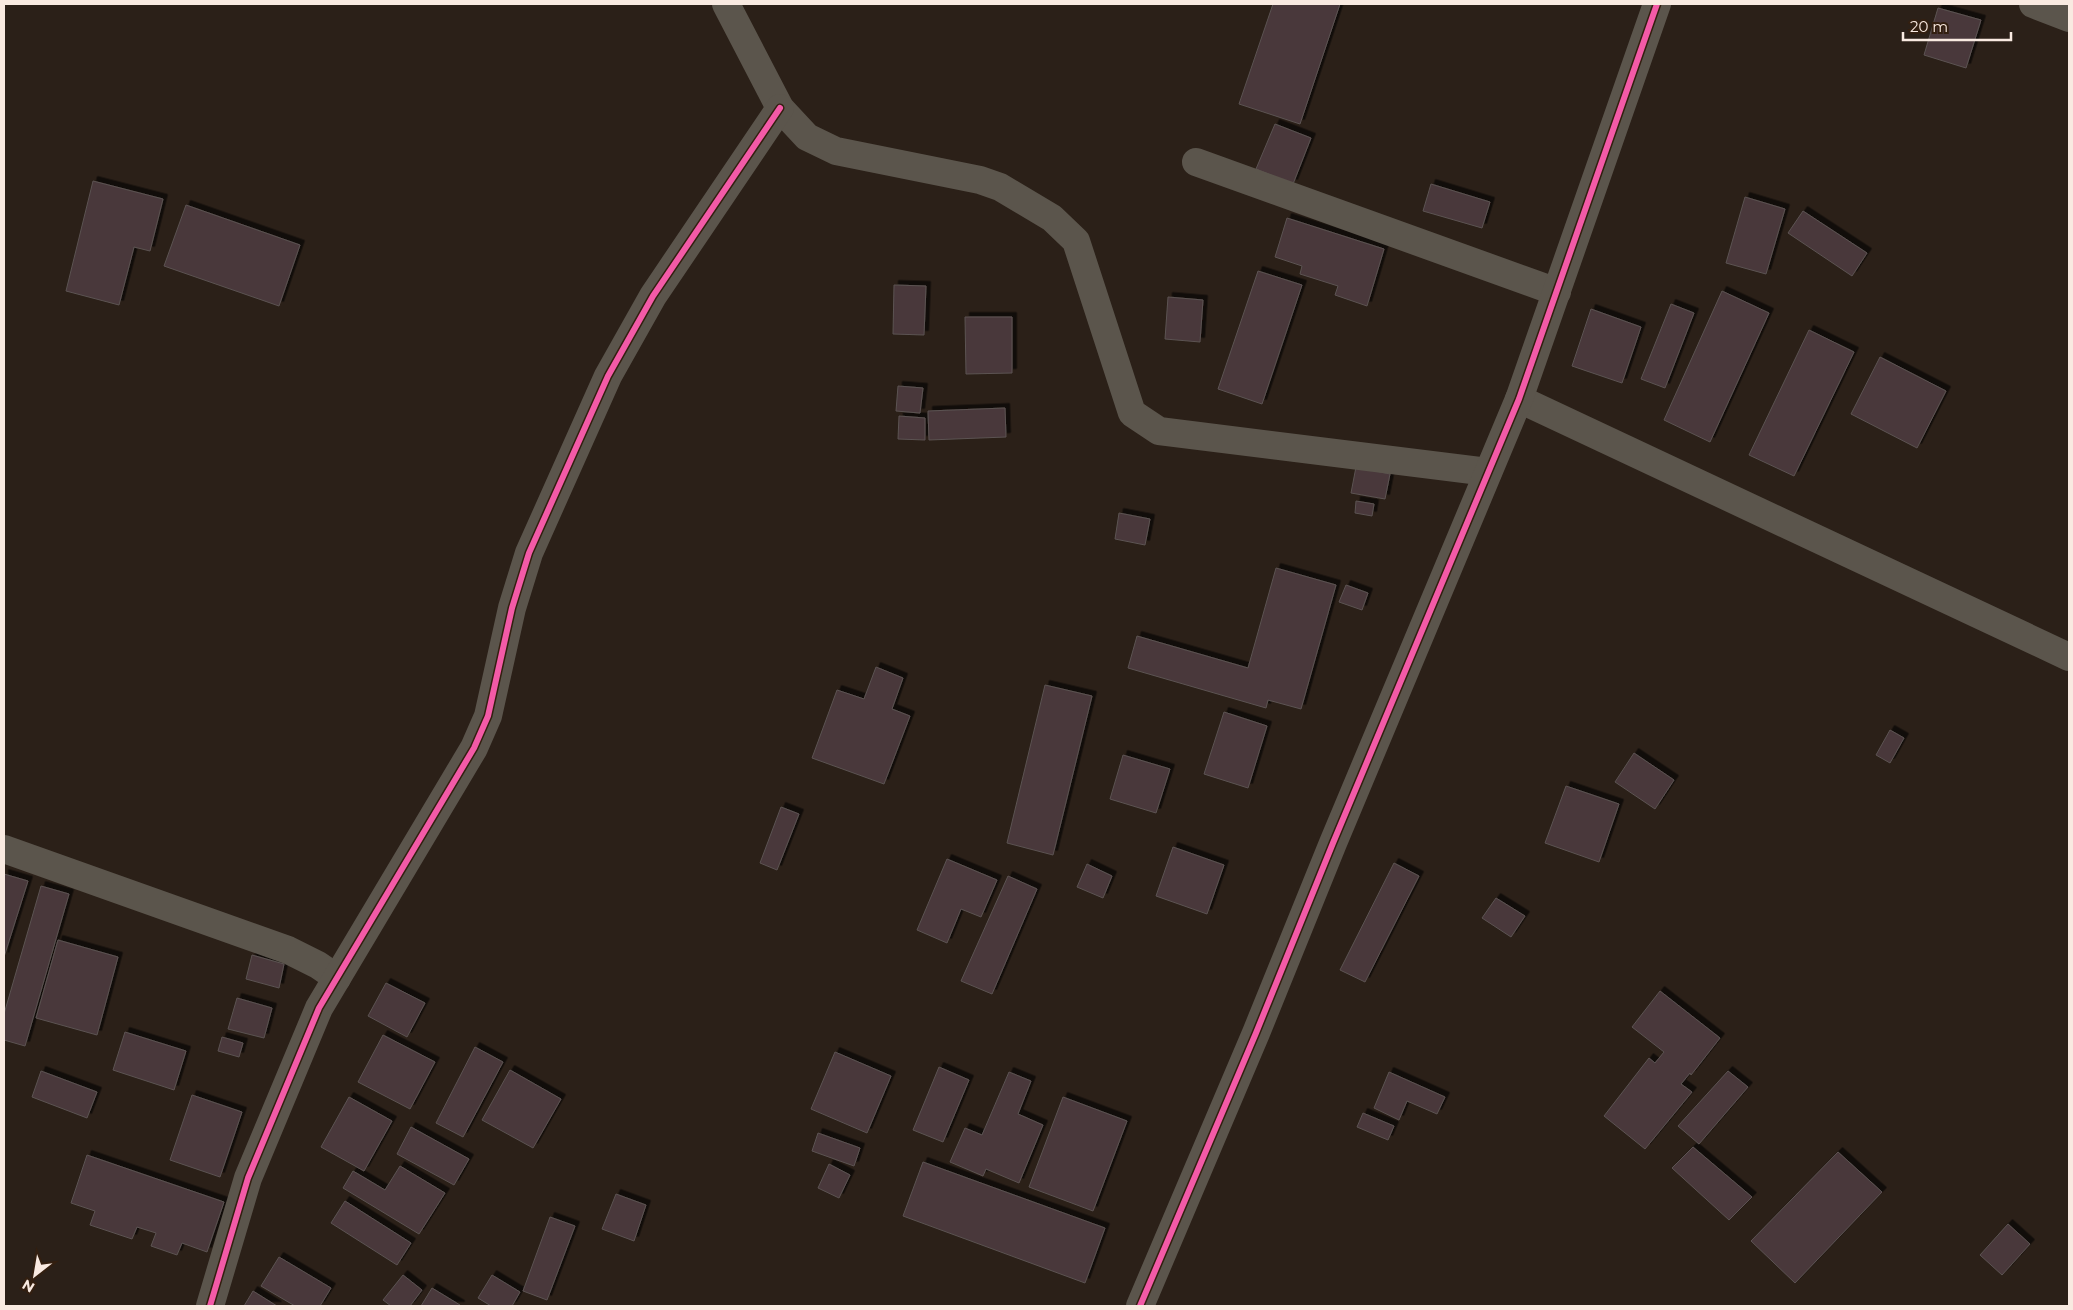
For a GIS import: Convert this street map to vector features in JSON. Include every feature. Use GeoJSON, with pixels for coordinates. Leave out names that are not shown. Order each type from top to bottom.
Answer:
{"type":"FeatureCollection","features":[{"type":"Feature","properties":{"kind":"street"},"geometry":{"type":"LineString","coordinates":[[726,4],[780,108],[807,137],[836,151],[980,180],[1000,187],[1052,218],[1076,241],[1132,413],[1159,431],[1488,472]]}},
{"type":"Feature","properties":{"kind":"street"},"geometry":{"type":"LineString","coordinates":[[1140,1306],[1256,1034],[1333,843],[1520,399],[1657,4]]}},
{"type":"Feature","properties":{"kind":"street"},"geometry":{"type":"LineString","coordinates":[[2033,4],[2069,18]]}},
{"type":"Feature","properties":{"kind":"street"},"geometry":{"type":"LineString","coordinates":[[210,1306],[248,1178],[318,1008],[474,748],[488,716],[512,608],[529,553],[608,376],[653,296],[780,108]]}},
{"type":"Feature","properties":{"kind":"street"},"geometry":{"type":"LineString","coordinates":[[1196,162],[1556,292]]}},
{"type":"Feature","properties":{"kind":"street"},"geometry":{"type":"LineString","coordinates":[[1520,399],[2069,657]]}},
{"type":"Feature","properties":{"kind":"street"},"geometry":{"type":"LineString","coordinates":[[4,849],[288,950],[318,965],[336,978]]}},
{"type":"Feature","properties":{"kind":"building"},"geometry":{"type":"Polygon","coordinates":[[[1273,4],[1340,4],[1300,124],[1239,104],[1273,4]]]}},
{"type":"Feature","properties":{"kind":"building"},"geometry":{"type":"Polygon","coordinates":[[[1938,8],[1981,20],[1966,68],[1924,55],[1938,8]]]}},
{"type":"Feature","properties":{"kind":"building"},"geometry":{"type":"Polygon","coordinates":[[[1275,124],[1311,138],[1293,184],[1256,169],[1275,124]]]}},
{"type":"Feature","properties":{"kind":"building"},"geometry":{"type":"Polygon","coordinates":[[[93,181],[163,199],[150,251],[134,247],[119,305],[66,291],[93,181]]]}},
{"type":"Feature","properties":{"kind":"building"},"geometry":{"type":"Polygon","coordinates":[[[1431,184],[1490,202],[1482,228],[1423,211],[1431,184]]]}},
{"type":"Feature","properties":{"kind":"building"},"geometry":{"type":"Polygon","coordinates":[[[1745,197],[1785,209],[1766,274],[1726,263],[1745,197]]]}},
{"type":"Feature","properties":{"kind":"building"},"geometry":{"type":"Polygon","coordinates":[[[186,205],[300,245],[279,306],[164,266],[186,205]]]}},
{"type":"Feature","properties":{"kind":"building"},"geometry":{"type":"Polygon","coordinates":[[[1803,211],[1867,253],[1852,276],[1788,233],[1803,211]]]}},
{"type":"Feature","properties":{"kind":"building"},"geometry":{"type":"Polygon","coordinates":[[[1287,218],[1384,249],[1367,306],[1335,295],[1338,286],[1300,274],[1302,266],[1275,257],[1287,218]]]}},
{"type":"Feature","properties":{"kind":"building"},"geometry":{"type":"Polygon","coordinates":[[[1258,271],[1302,285],[1262,404],[1218,389],[1258,271]]]}},
{"type":"Feature","properties":{"kind":"building"},"geometry":{"type":"Polygon","coordinates":[[[894,285],[926,286],[924,335],[893,334],[894,285]]]}},
{"type":"Feature","properties":{"kind":"building"},"geometry":{"type":"Polygon","coordinates":[[[1722,291],[1769,313],[1710,442],[1664,420],[1722,291]]]}},
{"type":"Feature","properties":{"kind":"building"},"geometry":{"type":"Polygon","coordinates":[[[1168,297],[1203,300],[1200,342],[1165,339],[1168,297]]]}},
{"type":"Feature","properties":{"kind":"building"},"geometry":{"type":"Polygon","coordinates":[[[1671,304],[1694,313],[1665,388],[1641,379],[1671,304]]]}},
{"type":"Feature","properties":{"kind":"building"},"geometry":{"type":"Polygon","coordinates":[[[1591,309],[1641,327],[1622,383],[1572,366],[1591,309]]]}},
{"type":"Feature","properties":{"kind":"building"},"geometry":{"type":"Polygon","coordinates":[[[965,317],[1012,317],[1012,373],[966,374],[965,317]]]}},
{"type":"Feature","properties":{"kind":"building"},"geometry":{"type":"Polygon","coordinates":[[[1809,330],[1854,352],[1794,476],[1749,455],[1809,330]]]}},
{"type":"Feature","properties":{"kind":"building"},"geometry":{"type":"Polygon","coordinates":[[[1880,357],[1946,391],[1917,448],[1851,414],[1880,357]]]}},
{"type":"Feature","properties":{"kind":"building"},"geometry":{"type":"Polygon","coordinates":[[[898,386],[923,388],[920,413],[896,411],[898,386]]]}},
{"type":"Feature","properties":{"kind":"building"},"geometry":{"type":"Polygon","coordinates":[[[1005,408],[1006,437],[929,440],[928,411],[1005,408]]]}},
{"type":"Feature","properties":{"kind":"building"},"geometry":{"type":"Polygon","coordinates":[[[899,416],[925,418],[925,440],[898,439],[899,416]]]}},
{"type":"Feature","properties":{"kind":"building"},"geometry":{"type":"Polygon","coordinates":[[[1356,467],[1390,474],[1385,499],[1351,493],[1356,467]]]}},
{"type":"Feature","properties":{"kind":"building"},"geometry":{"type":"Polygon","coordinates":[[[1356,501],[1374,504],[1372,516],[1355,513],[1356,501]]]}},
{"type":"Feature","properties":{"kind":"building"},"geometry":{"type":"Polygon","coordinates":[[[1119,513],[1150,519],[1145,545],[1115,539],[1119,513]]]}},
{"type":"Feature","properties":{"kind":"building"},"geometry":{"type":"Polygon","coordinates":[[[1276,568],[1336,585],[1301,709],[1268,700],[1266,708],[1128,668],[1137,636],[1248,668],[1276,568]]]}},
{"type":"Feature","properties":{"kind":"building"},"geometry":{"type":"Polygon","coordinates":[[[1346,585],[1368,593],[1362,610],[1339,602],[1346,585]]]}},
{"type":"Feature","properties":{"kind":"building"},"geometry":{"type":"Polygon","coordinates":[[[876,667],[903,678],[892,709],[910,716],[884,784],[812,758],[837,690],[864,699],[876,667]]]}},
{"type":"Feature","properties":{"kind":"building"},"geometry":{"type":"Polygon","coordinates":[[[1045,685],[1092,696],[1053,855],[1007,843],[1045,685]]]}},
{"type":"Feature","properties":{"kind":"building"},"geometry":{"type":"Polygon","coordinates":[[[1224,712],[1267,726],[1248,788],[1204,774],[1224,712]]]}},
{"type":"Feature","properties":{"kind":"building"},"geometry":{"type":"Polygon","coordinates":[[[1890,730],[1904,738],[1890,763],[1876,755],[1890,730]]]}},
{"type":"Feature","properties":{"kind":"building"},"geometry":{"type":"Polygon","coordinates":[[[1634,753],[1674,780],[1655,809],[1615,782],[1634,753]]]}},
{"type":"Feature","properties":{"kind":"building"},"geometry":{"type":"Polygon","coordinates":[[[1123,755],[1170,769],[1156,813],[1110,799],[1123,755]]]}},
{"type":"Feature","properties":{"kind":"building"},"geometry":{"type":"Polygon","coordinates":[[[1566,786],[1619,804],[1599,862],[1545,843],[1566,786]]]}},
{"type":"Feature","properties":{"kind":"building"},"geometry":{"type":"Polygon","coordinates":[[[781,807],[799,814],[777,870],[760,863],[781,807]]]}},
{"type":"Feature","properties":{"kind":"building"},"geometry":{"type":"Polygon","coordinates":[[[1173,847],[1224,865],[1207,914],[1156,896],[1173,847]]]}},
{"type":"Feature","properties":{"kind":"building"},"geometry":{"type":"Polygon","coordinates":[[[947,859],[997,880],[981,917],[961,909],[947,943],[917,930],[947,859]]]}},
{"type":"Feature","properties":{"kind":"building"},"geometry":{"type":"Polygon","coordinates":[[[1394,863],[1419,876],[1365,982],[1340,970],[1394,863]]]}},
{"type":"Feature","properties":{"kind":"building"},"geometry":{"type":"Polygon","coordinates":[[[1087,864],[1112,876],[1103,898],[1077,887],[1087,864]]]}},
{"type":"Feature","properties":{"kind":"building"},"geometry":{"type":"Polygon","coordinates":[[[4,874],[28,881],[4,957],[4,874]]]}},
{"type":"Feature","properties":{"kind":"building"},"geometry":{"type":"Polygon","coordinates":[[[1008,876],[1037,889],[992,994],[961,981],[1008,876]]]}},
{"type":"Feature","properties":{"kind":"building"},"geometry":{"type":"Polygon","coordinates":[[[41,886],[69,894],[25,1046],[4,1040],[4,1014],[41,886]]]}},
{"type":"Feature","properties":{"kind":"building"},"geometry":{"type":"Polygon","coordinates":[[[1496,898],[1525,916],[1511,937],[1482,918],[1496,898]]]}},
{"type":"Feature","properties":{"kind":"building"},"geometry":{"type":"Polygon","coordinates":[[[58,940],[118,957],[97,1035],[36,1018],[58,940]]]}},
{"type":"Feature","properties":{"kind":"building"},"geometry":{"type":"Polygon","coordinates":[[[252,955],[284,964],[279,988],[246,979],[252,955]]]}},
{"type":"Feature","properties":{"kind":"building"},"geometry":{"type":"Polygon","coordinates":[[[386,983],[425,1003],[407,1037],[368,1016],[386,983]]]}},
{"type":"Feature","properties":{"kind":"building"},"geometry":{"type":"Polygon","coordinates":[[[1660,991],[1720,1038],[1691,1075],[1690,1073],[1681,1084],[1692,1092],[1645,1149],[1604,1116],[1649,1058],[1655,1063],[1664,1052],[1632,1027],[1660,991]]]}},
{"type":"Feature","properties":{"kind":"building"},"geometry":{"type":"Polygon","coordinates":[[[237,998],[272,1008],[264,1038],[228,1029],[237,998]]]}},
{"type":"Feature","properties":{"kind":"building"},"geometry":{"type":"Polygon","coordinates":[[[125,1032],[186,1051],[174,1090],[113,1070],[125,1032]]]}},
{"type":"Feature","properties":{"kind":"building"},"geometry":{"type":"Polygon","coordinates":[[[383,1035],[435,1062],[410,1109],[358,1082],[383,1035]]]}},
{"type":"Feature","properties":{"kind":"building"},"geometry":{"type":"Polygon","coordinates":[[[222,1037],[243,1043],[239,1057],[218,1051],[222,1037]]]}},
{"type":"Feature","properties":{"kind":"building"},"geometry":{"type":"Polygon","coordinates":[[[475,1047],[503,1062],[463,1137],[436,1123],[475,1047]]]}},
{"type":"Feature","properties":{"kind":"building"},"geometry":{"type":"Polygon","coordinates":[[[835,1052],[891,1076],[867,1133],[811,1109],[835,1052]]]}},
{"type":"Feature","properties":{"kind":"building"},"geometry":{"type":"Polygon","coordinates":[[[939,1067],[969,1080],[943,1142],[913,1130],[939,1067]]]}},
{"type":"Feature","properties":{"kind":"building"},"geometry":{"type":"Polygon","coordinates":[[[510,1070],[561,1099],[533,1148],[482,1120],[510,1070]]]}},
{"type":"Feature","properties":{"kind":"building"},"geometry":{"type":"Polygon","coordinates":[[[41,1071],[97,1092],[87,1118],[32,1097],[41,1071]]]}},
{"type":"Feature","properties":{"kind":"building"},"geometry":{"type":"Polygon","coordinates":[[[1728,1071],[1748,1087],[1699,1144],[1678,1126],[1728,1071]]]}},
{"type":"Feature","properties":{"kind":"building"},"geometry":{"type":"Polygon","coordinates":[[[1009,1072],[1031,1081],[1018,1114],[1043,1125],[1019,1183],[986,1169],[983,1176],[950,1162],[965,1128],[982,1135],[1009,1072]]]}},
{"type":"Feature","properties":{"kind":"building"},"geometry":{"type":"Polygon","coordinates":[[[1389,1072],[1445,1097],[1437,1114],[1407,1101],[1399,1120],[1374,1108],[1389,1072]]]}},
{"type":"Feature","properties":{"kind":"building"},"geometry":{"type":"Polygon","coordinates":[[[192,1095],[242,1112],[220,1177],[170,1160],[192,1095]]]}},
{"type":"Feature","properties":{"kind":"building"},"geometry":{"type":"Polygon","coordinates":[[[349,1097],[392,1121],[364,1171],[321,1147],[349,1097]]]}},
{"type":"Feature","properties":{"kind":"building"},"geometry":{"type":"Polygon","coordinates":[[[1063,1097],[1127,1121],[1093,1211],[1029,1187],[1063,1097]]]}},
{"type":"Feature","properties":{"kind":"building"},"geometry":{"type":"Polygon","coordinates":[[[1363,1113],[1394,1126],[1388,1140],[1357,1127],[1363,1113]]]}},
{"type":"Feature","properties":{"kind":"building"},"geometry":{"type":"Polygon","coordinates":[[[411,1127],[469,1159],[454,1185],[397,1154],[411,1127]]]}},
{"type":"Feature","properties":{"kind":"building"},"geometry":{"type":"Polygon","coordinates":[[[818,1133],[860,1148],[854,1166],[812,1151],[818,1133]]]}},
{"type":"Feature","properties":{"kind":"building"},"geometry":{"type":"Polygon","coordinates":[[[1693,1147],[1752,1197],[1729,1220],[1672,1168],[1693,1147]]]}},
{"type":"Feature","properties":{"kind":"building"},"geometry":{"type":"Polygon","coordinates":[[[1838,1152],[1882,1192],[1795,1283],[1751,1241],[1838,1152]]]}},
{"type":"Feature","properties":{"kind":"building"},"geometry":{"type":"Polygon","coordinates":[[[87,1155],[224,1202],[207,1252],[182,1243],[177,1255],[151,1246],[156,1233],[137,1227],[132,1239],[90,1225],[95,1211],[71,1203],[87,1155]]]}},
{"type":"Feature","properties":{"kind":"building"},"geometry":{"type":"Polygon","coordinates":[[[923,1162],[1105,1228],[1085,1283],[903,1216],[923,1162]]]}},
{"type":"Feature","properties":{"kind":"building"},"geometry":{"type":"Polygon","coordinates":[[[829,1164],[850,1175],[839,1198],[818,1188],[829,1164]]]}},
{"type":"Feature","properties":{"kind":"building"},"geometry":{"type":"Polygon","coordinates":[[[400,1166],[445,1193],[419,1234],[343,1188],[353,1171],[385,1190],[400,1166]]]}},
{"type":"Feature","properties":{"kind":"building"},"geometry":{"type":"Polygon","coordinates":[[[616,1194],[646,1205],[634,1241],[602,1229],[616,1194]]]}},
{"type":"Feature","properties":{"kind":"building"},"geometry":{"type":"Polygon","coordinates":[[[345,1201],[411,1243],[397,1265],[331,1223],[345,1201]]]}},
{"type":"Feature","properties":{"kind":"building"},"geometry":{"type":"Polygon","coordinates":[[[550,1217],[575,1226],[547,1300],[523,1291],[550,1217]]]}},
{"type":"Feature","properties":{"kind":"building"},"geometry":{"type":"Polygon","coordinates":[[[2008,1224],[2030,1244],[2002,1275],[1980,1255],[2008,1224]]]}},
{"type":"Feature","properties":{"kind":"building"},"geometry":{"type":"Polygon","coordinates":[[[279,1257],[331,1288],[320,1306],[295,1306],[261,1286],[279,1257]]]}},
{"type":"Feature","properties":{"kind":"building"},"geometry":{"type":"Polygon","coordinates":[[[403,1275],[422,1290],[410,1306],[391,1306],[383,1300],[403,1275]]]}},
{"type":"Feature","properties":{"kind":"building"},"geometry":{"type":"Polygon","coordinates":[[[492,1275],[520,1292],[512,1306],[491,1306],[478,1298],[492,1275]]]}},
{"type":"Feature","properties":{"kind":"building"},"geometry":{"type":"Polygon","coordinates":[[[432,1288],[460,1305],[460,1306],[421,1306],[432,1288]]]}},
{"type":"Feature","properties":{"kind":"building"},"geometry":{"type":"Polygon","coordinates":[[[253,1291],[277,1306],[244,1306],[253,1291]]]}},
{"type":"Feature","properties":{"kind":"cycle path"},"geometry":{"type":"LineString","coordinates":[[1140,1306],[1256,1033],[1333,843],[1519,399],[1657,4]]}},
{"type":"Feature","properties":{"kind":"cycle path"},"geometry":{"type":"LineString","coordinates":[[210,1306],[248,1178],[319,1008],[474,748],[488,716],[512,608],[529,553],[608,376],[653,296],[780,108]]}}]}
